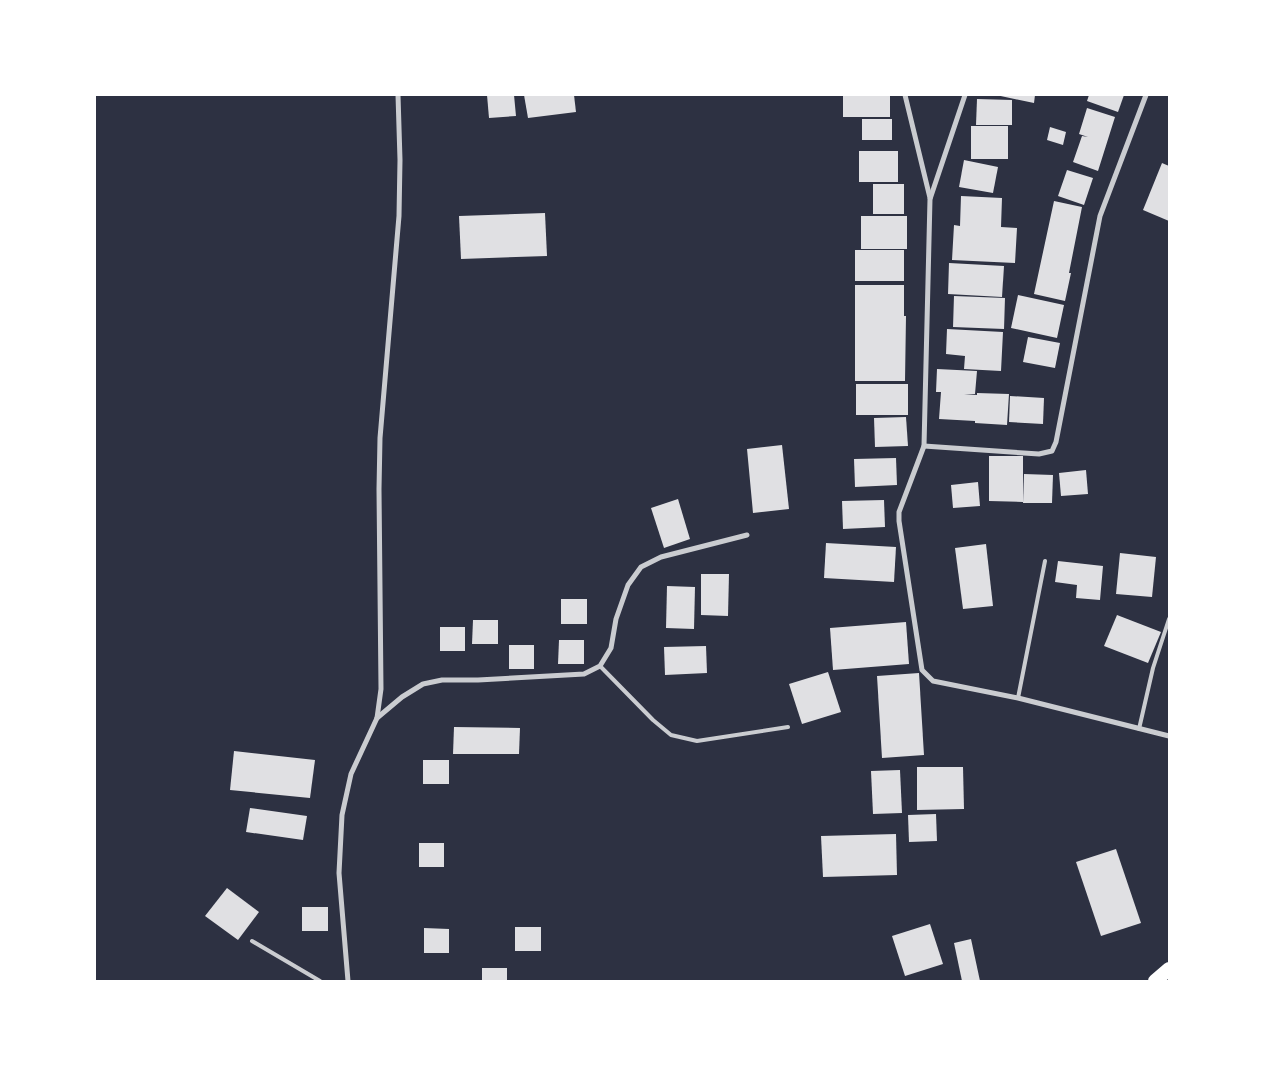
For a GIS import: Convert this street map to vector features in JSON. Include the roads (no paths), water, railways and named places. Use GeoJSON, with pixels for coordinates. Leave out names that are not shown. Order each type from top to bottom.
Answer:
{"type":"FeatureCollection","features":[{"type":"Feature","properties":{"kind":"highway"},"geometry":{"type":"LineString","coordinates":[[1155,981],[1169,969]]}},
{"type":"Feature","properties":{"kind":"street"},"geometry":{"type":"LineString","coordinates":[[348,981],[340,873],[342,814],[351,774],[377,718],[381,689],[380,455],[399,216],[398,95]]}},
{"type":"Feature","properties":{"kind":"street"},"geometry":{"type":"LineString","coordinates":[[905,95],[930,198],[924,446],[900,512],[922,670],[933,681],[1018,698],[1169,736]]}},
{"type":"Feature","properties":{"kind":"street"},"geometry":{"type":"LineString","coordinates":[[930,198],[965,95]]}},
{"type":"Feature","properties":{"kind":"street"},"geometry":{"type":"LineString","coordinates":[[924,446],[1039,454],[1052,451],[1056,442],[1100,216],[1146,95]]}},
{"type":"Feature","properties":{"kind":"street"},"geometry":{"type":"LineString","coordinates":[[377,718],[402,697],[423,684],[442,680],[478,680],[584,674],[600,666],[611,648],[616,619],[628,585],[641,567],[661,557],[747,535]]}},
{"type":"Feature","properties":{"kind":"lane"},"geometry":{"type":"LineString","coordinates":[[1018,698],[1045,561]]}},
{"type":"Feature","properties":{"kind":"lane"},"geometry":{"type":"LineString","coordinates":[[1139,729],[1153,668],[1169,619]]}},
{"type":"Feature","properties":{"kind":"lane"},"geometry":{"type":"LineString","coordinates":[[600,666],[653,720],[671,735],[697,741],[788,727]]}},
{"type":"Feature","properties":{"kind":"lane"},"geometry":{"type":"LineString","coordinates":[[252,941],[320,981]]}}]}
